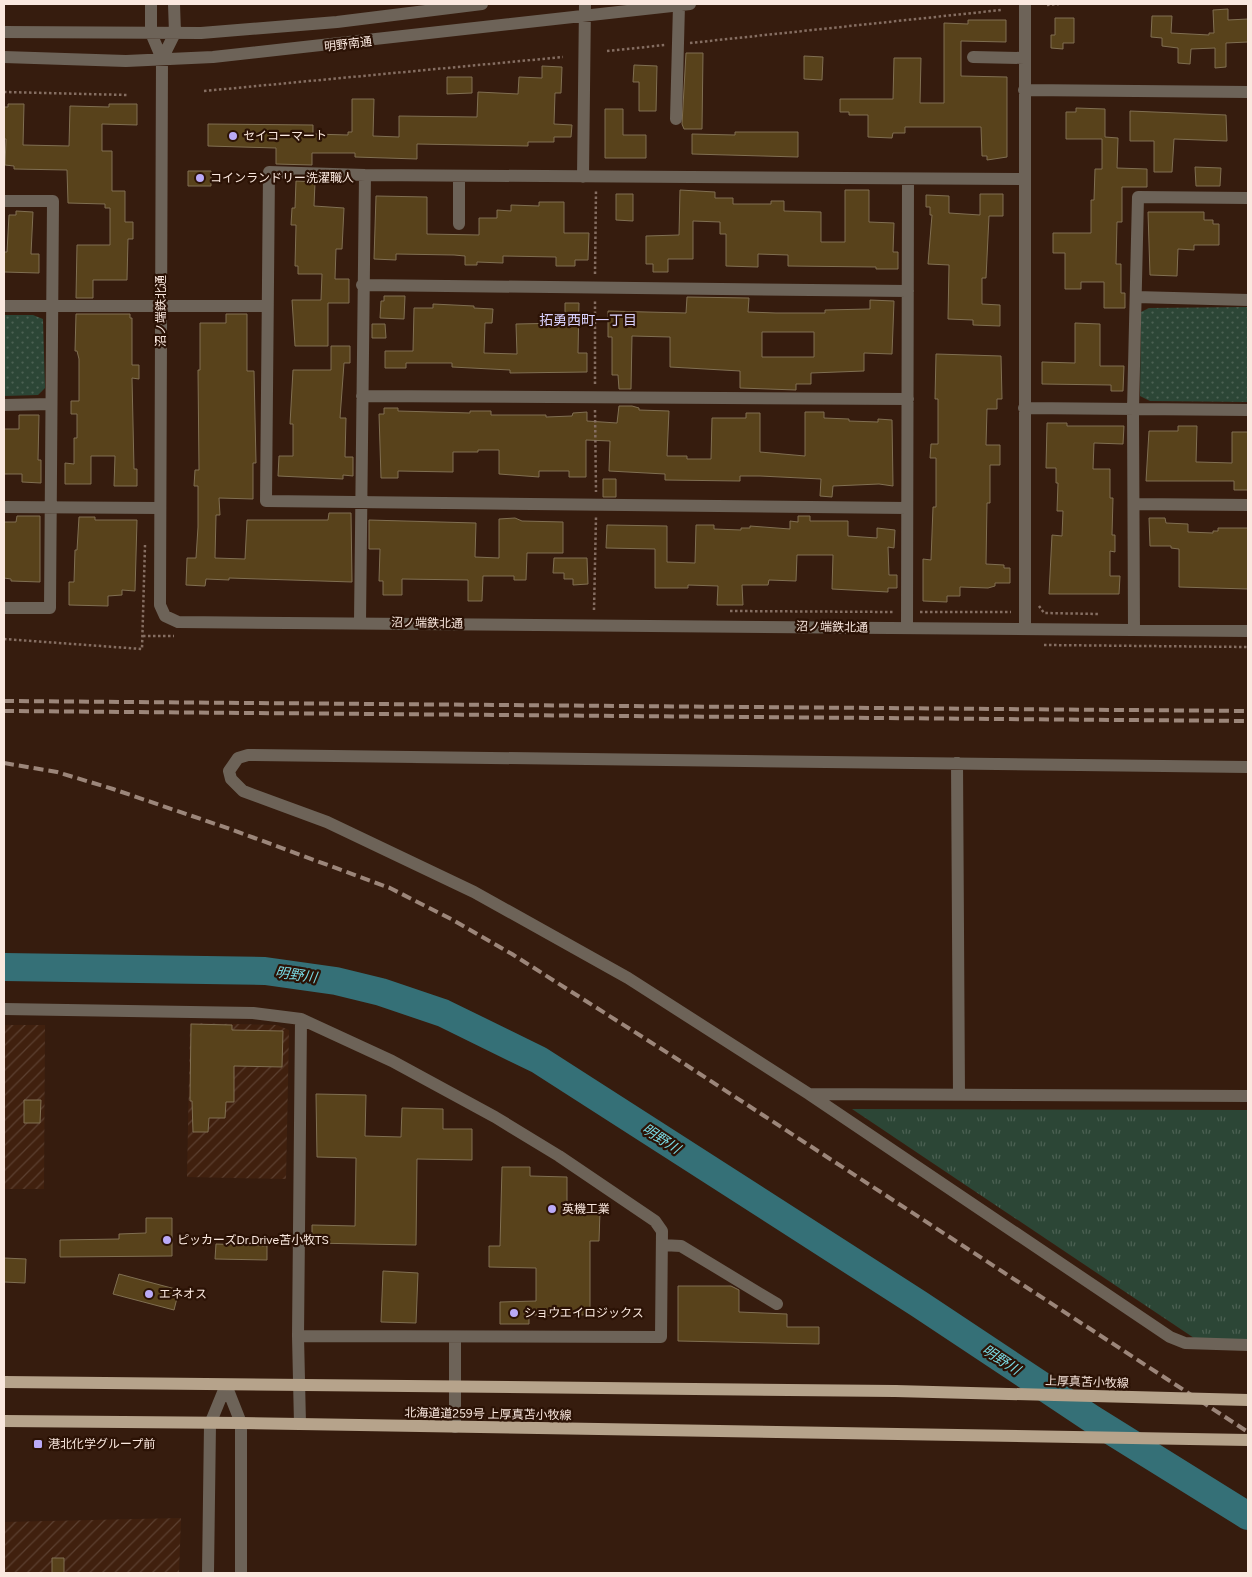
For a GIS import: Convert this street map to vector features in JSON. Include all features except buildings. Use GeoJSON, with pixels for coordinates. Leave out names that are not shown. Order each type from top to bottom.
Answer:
{"type":"FeatureCollection","features":[{"type":"Feature","properties":{"kind":"main road","name":"北海道道259号 上厚真苫小牧線"},"geometry":{"type":"LineString","coordinates":[[4,1382],[896,1391]]}},
{"type":"Feature","properties":{"kind":"main road","name":"上厚真苫小牧線"},"geometry":{"type":"LineString","coordinates":[[896,1391],[1248,1400]]}},
{"type":"Feature","properties":{"kind":"main road","name":"北海道道259号 上厚真苫小牧線"},"geometry":{"type":"LineString","coordinates":[[4,1421],[241,1423],[971,1437],[1248,1440]]}},
{"type":"Feature","properties":{"kind":"street"},"geometry":{"type":"LineString","coordinates":[[151,4],[151,33],[162,59]]}},
{"type":"Feature","properties":{"kind":"street"},"geometry":{"type":"LineString","coordinates":[[162,59],[175,33],[174,4]]}},
{"type":"Feature","properties":{"kind":"street","name":"明野南通"},"geometry":{"type":"LineString","coordinates":[[4,32],[175,33],[338,22],[482,4]]}},
{"type":"Feature","properties":{"kind":"street"},"geometry":{"type":"LineString","coordinates":[[676,119],[678,44],[685,4]]}},
{"type":"Feature","properties":{"kind":"street","name":"明野南通"},"geometry":{"type":"LineString","coordinates":[[4,57],[126,61],[213,57],[341,45],[585,9],[685,4]]}},
{"type":"Feature","properties":{"kind":"street"},"geometry":{"type":"LineString","coordinates":[[1025,4],[1025,628]]}},
{"type":"Feature","properties":{"kind":"street"},"geometry":{"type":"LineString","coordinates":[[583,177],[585,9]]}},
{"type":"Feature","properties":{"kind":"street"},"geometry":{"type":"LineString","coordinates":[[973,57],[1024,58]]}},
{"type":"Feature","properties":{"kind":"street","name":"沼ノ端鉄北通"},"geometry":{"type":"LineString","coordinates":[[162,59],[159,508],[160,605],[166,616],[178,622],[360,622],[1248,631]]}},
{"type":"Feature","properties":{"kind":"street"},"geometry":{"type":"LineString","coordinates":[[1024,90],[1248,92]]}},
{"type":"Feature","properties":{"kind":"street"},"geometry":{"type":"LineString","coordinates":[[908,508],[266,501],[269,172],[459,176],[1024,179]]}},
{"type":"Feature","properties":{"kind":"street"},"geometry":{"type":"LineString","coordinates":[[360,622],[362,285],[365,175]]}},
{"type":"Feature","properties":{"kind":"street"},"geometry":{"type":"LineString","coordinates":[[459,176],[459,224]]}},
{"type":"Feature","properties":{"kind":"street"},"geometry":{"type":"LineString","coordinates":[[907,628],[908,179]]}},
{"type":"Feature","properties":{"kind":"street"},"geometry":{"type":"LineString","coordinates":[[1134,630],[1133,409],[1138,197],[1248,198]]}},
{"type":"Feature","properties":{"kind":"street"},"geometry":{"type":"LineString","coordinates":[[4,201],[53,201],[50,608],[4,608]]}},
{"type":"Feature","properties":{"kind":"street"},"geometry":{"type":"LineString","coordinates":[[362,285],[908,291]]}},
{"type":"Feature","properties":{"kind":"street"},"geometry":{"type":"LineString","coordinates":[[1136,297],[1248,300]]}},
{"type":"Feature","properties":{"kind":"street"},"geometry":{"type":"LineString","coordinates":[[4,306],[267,306]]}},
{"type":"Feature","properties":{"kind":"street"},"geometry":{"type":"LineString","coordinates":[[362,396],[908,399]]}},
{"type":"Feature","properties":{"kind":"street"},"geometry":{"type":"LineString","coordinates":[[4,404],[51,404]]}},
{"type":"Feature","properties":{"kind":"street"},"geometry":{"type":"LineString","coordinates":[[1024,408],[1248,410]]}},
{"type":"Feature","properties":{"kind":"street"},"geometry":{"type":"LineString","coordinates":[[1134,504],[1248,505]]}},
{"type":"Feature","properties":{"kind":"street"},"geometry":{"type":"LineString","coordinates":[[4,506],[159,508]]}},
{"type":"Feature","properties":{"kind":"street"},"geometry":{"type":"LineString","coordinates":[[1248,767],[248,755],[238,758],[232,763],[229,770],[230,778],[243,791],[327,822],[474,892],[628,978],[809,1094],[1170,1337],[1185,1343],[1248,1345]]}},
{"type":"Feature","properties":{"kind":"street"},"geometry":{"type":"LineString","coordinates":[[957,763],[959,1095]]}},
{"type":"Feature","properties":{"kind":"street"},"geometry":{"type":"LineString","coordinates":[[4,1009],[253,1013],[301,1019],[392,1061],[495,1117],[559,1156],[655,1221],[662,1231],[661,1337],[298,1336]]}},
{"type":"Feature","properties":{"kind":"street"},"geometry":{"type":"LineString","coordinates":[[300,1424],[298,1336],[301,1019]]}},
{"type":"Feature","properties":{"kind":"street"},"geometry":{"type":"LineString","coordinates":[[809,1094],[1248,1096]]}},
{"type":"Feature","properties":{"kind":"street"},"geometry":{"type":"LineString","coordinates":[[662,1245],[681,1246],[777,1304]]}},
{"type":"Feature","properties":{"kind":"street"},"geometry":{"type":"LineString","coordinates":[[455,1337],[455,1427]]}},
{"type":"Feature","properties":{"kind":"street"},"geometry":{"type":"LineString","coordinates":[[226,1385],[241,1423],[241,1573]]}},
{"type":"Feature","properties":{"kind":"street"},"geometry":{"type":"LineString","coordinates":[[208,1573],[210,1424],[226,1385]]}},
{"type":"Feature","properties":{"kind":"path"},"geometry":{"type":"LineString","coordinates":[[1047,5],[1059,4]]}},
{"type":"Feature","properties":{"kind":"path"},"geometry":{"type":"LineString","coordinates":[[607,51],[1001,10]]}},
{"type":"Feature","properties":{"kind":"path"},"geometry":{"type":"LineString","coordinates":[[204,90],[562,57]]}},
{"type":"Feature","properties":{"kind":"path"},"geometry":{"type":"LineString","coordinates":[[4,92],[127,95]]}},
{"type":"Feature","properties":{"kind":"path"},"geometry":{"type":"LineString","coordinates":[[586,610],[596,610],[594,397],[596,177]]}},
{"type":"Feature","properties":{"kind":"path"},"geometry":{"type":"LineString","coordinates":[[4,639],[142,649],[145,537]]}},
{"type":"Feature","properties":{"kind":"shaded area"},"geometry":{"type":"Polygon","coordinates":[[[190,1023],[277,1025],[289,1030],[286,1179],[187,1177],[190,1023]]]}},
{"type":"Feature","properties":{"kind":"shaded area"},"geometry":{"type":"Polygon","coordinates":[[[4,1025],[45,1025],[44,1189],[4,1189],[4,1025]]]}},
{"type":"Feature","properties":{"kind":"shaded area"},"geometry":{"type":"Polygon","coordinates":[[[181,1518],[179,1573],[4,1573],[4,1522],[181,1518]]]}},
{"type":"Feature","properties":{"kind":"green space"},"geometry":{"type":"Polygon","coordinates":[[[1248,307],[1248,402],[1150,401],[1140,396],[1141,312],[1149,308],[1248,307]]]}},
{"type":"Feature","properties":{"kind":"green space"},"geometry":{"type":"Polygon","coordinates":[[[4,315],[33,315],[43,319],[45,388],[38,395],[4,396],[4,315]]]}},
{"type":"Feature","properties":{"kind":"green space"},"geometry":{"type":"Polygon","coordinates":[[[852,1109],[1248,1110],[1248,1340],[1197,1340],[852,1109]]]}},
{"type":"Feature","properties":{"kind":"waterway","name":"明野川"},"geometry":{"type":"LineString","coordinates":[[4,967],[265,971],[336,981],[381,992],[443,1013],[539,1060],[919,1304],[1092,1419],[1248,1516]]}},
{"type":"Feature","properties":{"kind":"railway"},"geometry":{"type":"LineString","coordinates":[[4,701],[1248,711]]}},
{"type":"Feature","properties":{"kind":"railway"},"geometry":{"type":"LineString","coordinates":[[4,711],[1248,721]]}},
{"type":"Feature","properties":{"kind":"railway"},"geometry":{"type":"LineString","coordinates":[[4,763],[57,772],[233,830],[390,888],[453,920],[512,954],[674,1057],[1248,1432]]}},
{"type":"Feature","properties":{"kind":"place","name":"セイコーマート"},"geometry":{"type":"Point","coordinates":[233,136]}},
{"type":"Feature","properties":{"kind":"place","name":"コインランドリー洗濯職人"},"geometry":{"type":"Point","coordinates":[200,178]}},
{"type":"Feature","properties":{"kind":"place","name":"英機工業"},"geometry":{"type":"Point","coordinates":[552,1209]}},
{"type":"Feature","properties":{"kind":"place","name":"ピッカーズDr.Drive苫小牧TS"},"geometry":{"type":"Point","coordinates":[167,1240]}},
{"type":"Feature","properties":{"kind":"place","name":"エネオス"},"geometry":{"type":"Point","coordinates":[149,1294]}},
{"type":"Feature","properties":{"kind":"place","name":"ショウエイロジックス"},"geometry":{"type":"Point","coordinates":[514,1313]}},
{"type":"Feature","properties":{"kind":"place","name":"港北化学グループ前"},"geometry":{"type":"Point","coordinates":[38,1444]}},
{"type":"Feature","properties":{"kind":"district","name":"拓勇西町一丁目"},"geometry":{"type":"Point","coordinates":[588,320]}}]}
